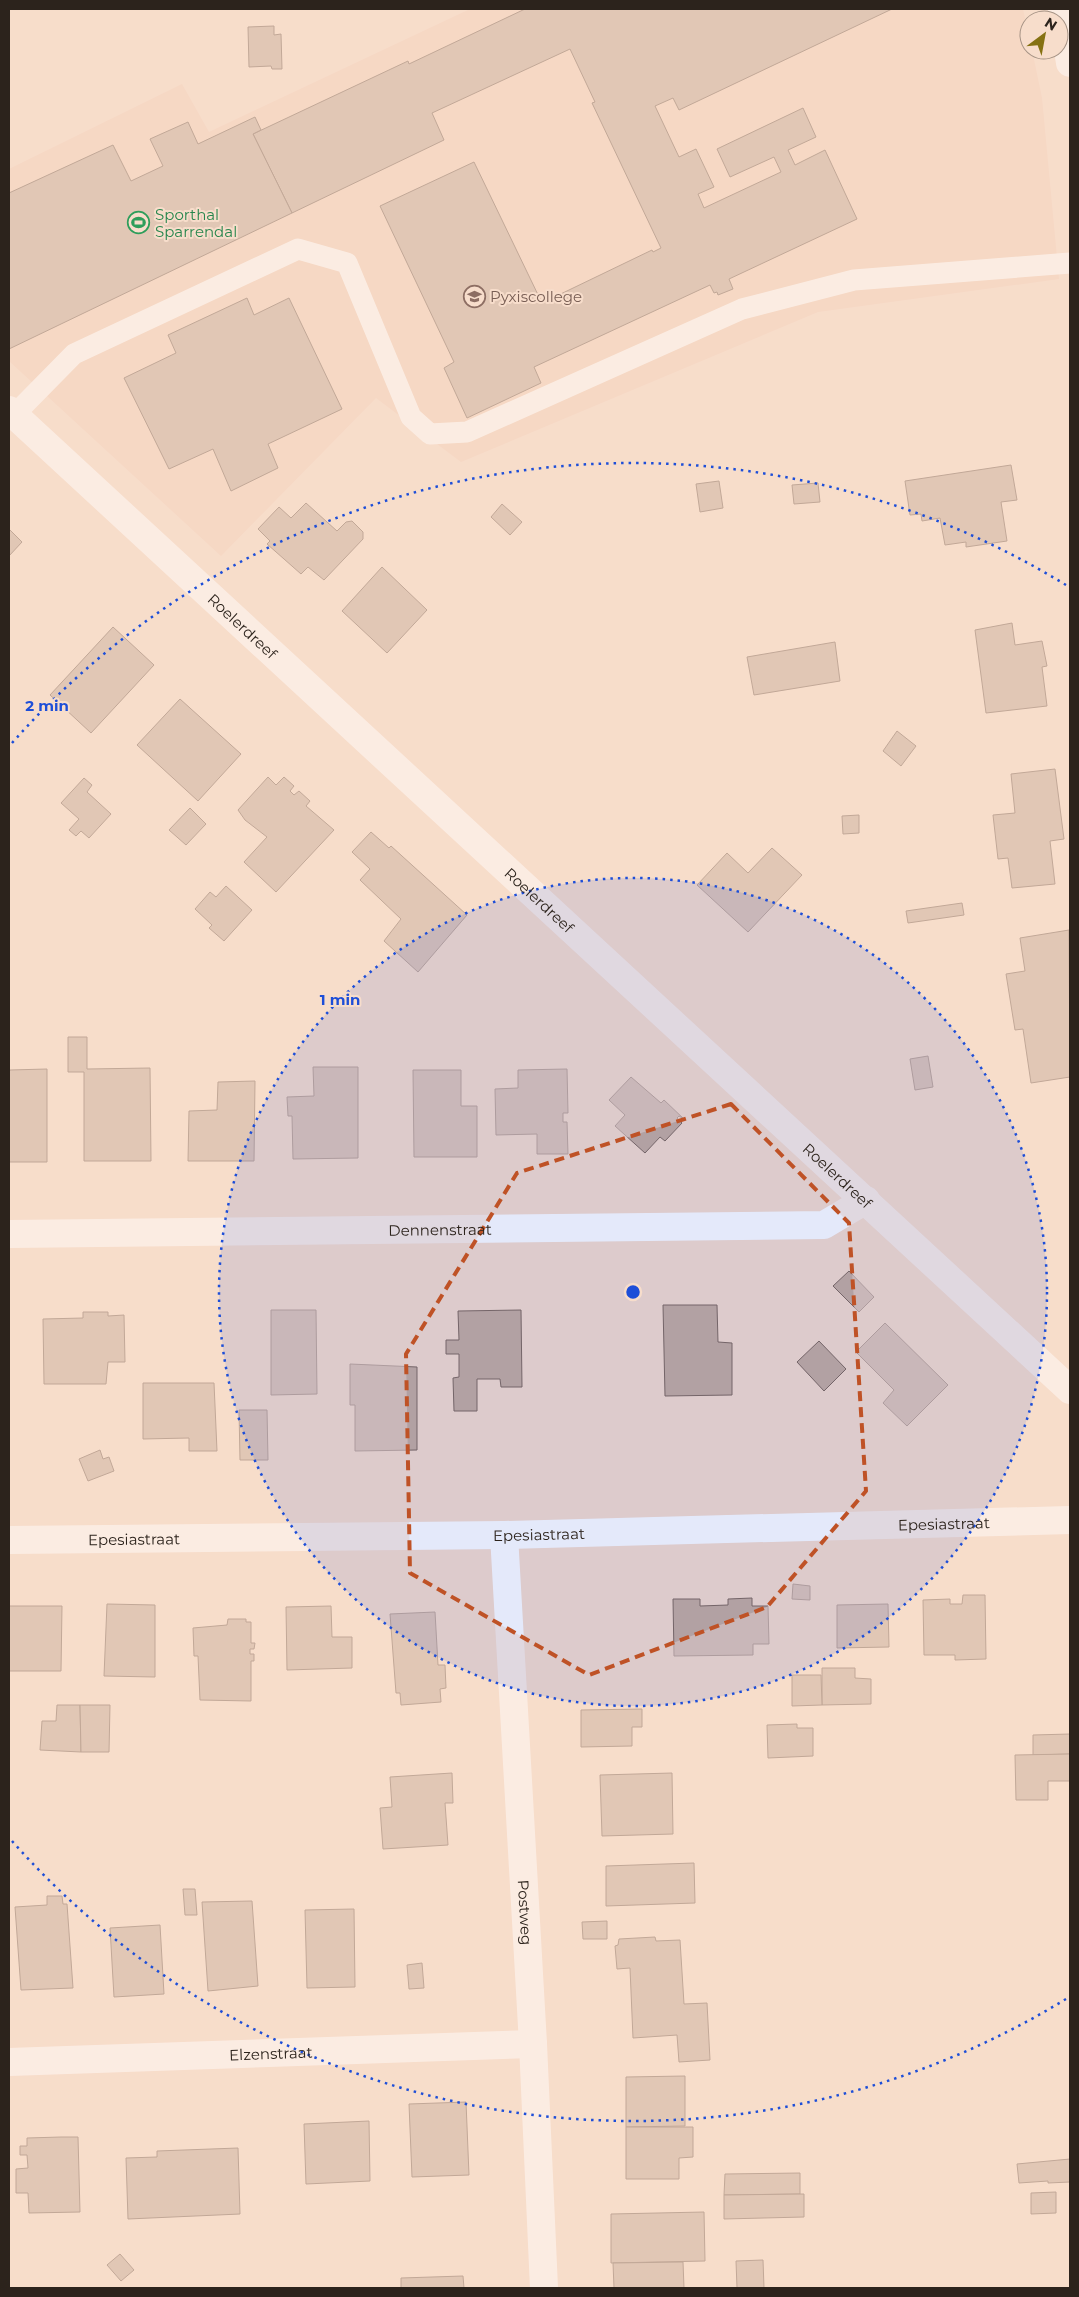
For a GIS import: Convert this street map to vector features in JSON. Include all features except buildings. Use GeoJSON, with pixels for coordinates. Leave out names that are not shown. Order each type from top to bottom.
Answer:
{"type":"FeatureCollection","features":[{"type":"Feature","properties":{"kind":"street"},"geometry":{"type":"LineString","coordinates":[[1062,9],[1070,63]]}},
{"type":"Feature","properties":{"kind":"street","name":"Roelerdreef"},"geometry":{"type":"LineString","coordinates":[[12,412],[1070,1390]]}},
{"type":"Feature","properties":{"kind":"street","name":"Dennenstraat"},"geometry":{"type":"LineString","coordinates":[[9,1234],[824,1225],[866,1200]]}},
{"type":"Feature","properties":{"kind":"street","name":"Epesiastraat"},"geometry":{"type":"LineString","coordinates":[[9,1540],[504,1535],[1070,1520]]}},
{"type":"Feature","properties":{"kind":"street","name":"Postweg"},"geometry":{"type":"LineString","coordinates":[[504,1535],[533,2044],[544,2288]]}},
{"type":"Feature","properties":{"kind":"street","name":"Elzenstraat"},"geometry":{"type":"LineString","coordinates":[[9,2062],[533,2044]]}},
{"type":"Feature","properties":{"kind":"lane"},"geometry":{"type":"LineString","coordinates":[[12,412],[74,354],[298,249],[347,263],[411,416],[430,434],[467,432],[742,309],[854,280],[1070,263]]}},
{"type":"Feature","properties":{"kind":"highlighted area"},"geometry":{"type":"Polygon","coordinates":[[[731,1104],[849,1223],[866,1491],[767,1607],[589,1675],[410,1573],[406,1354],[517,1173],[731,1104]]]}},
{"type":"Feature","properties":{"kind":"shaded area","name":"Pyxiscollege"},"geometry":{"type":"Polygon","coordinates":[[[470,9],[1023,9],[1019,10],[1019,60],[1034,60],[1042,98],[1059,279],[818,312],[461,462],[376,398],[221,556],[9,361],[9,169],[182,84],[209,132],[470,9]]]}},
{"type":"Feature","properties":{"kind":"place","name":"Sporthal Sparrendal"},"geometry":{"type":"Point","coordinates":[139,223]}},
{"type":"Feature","properties":{"kind":"place","name":"Pyxiscollege"},"geometry":{"type":"Point","coordinates":[474,296]}}]}
